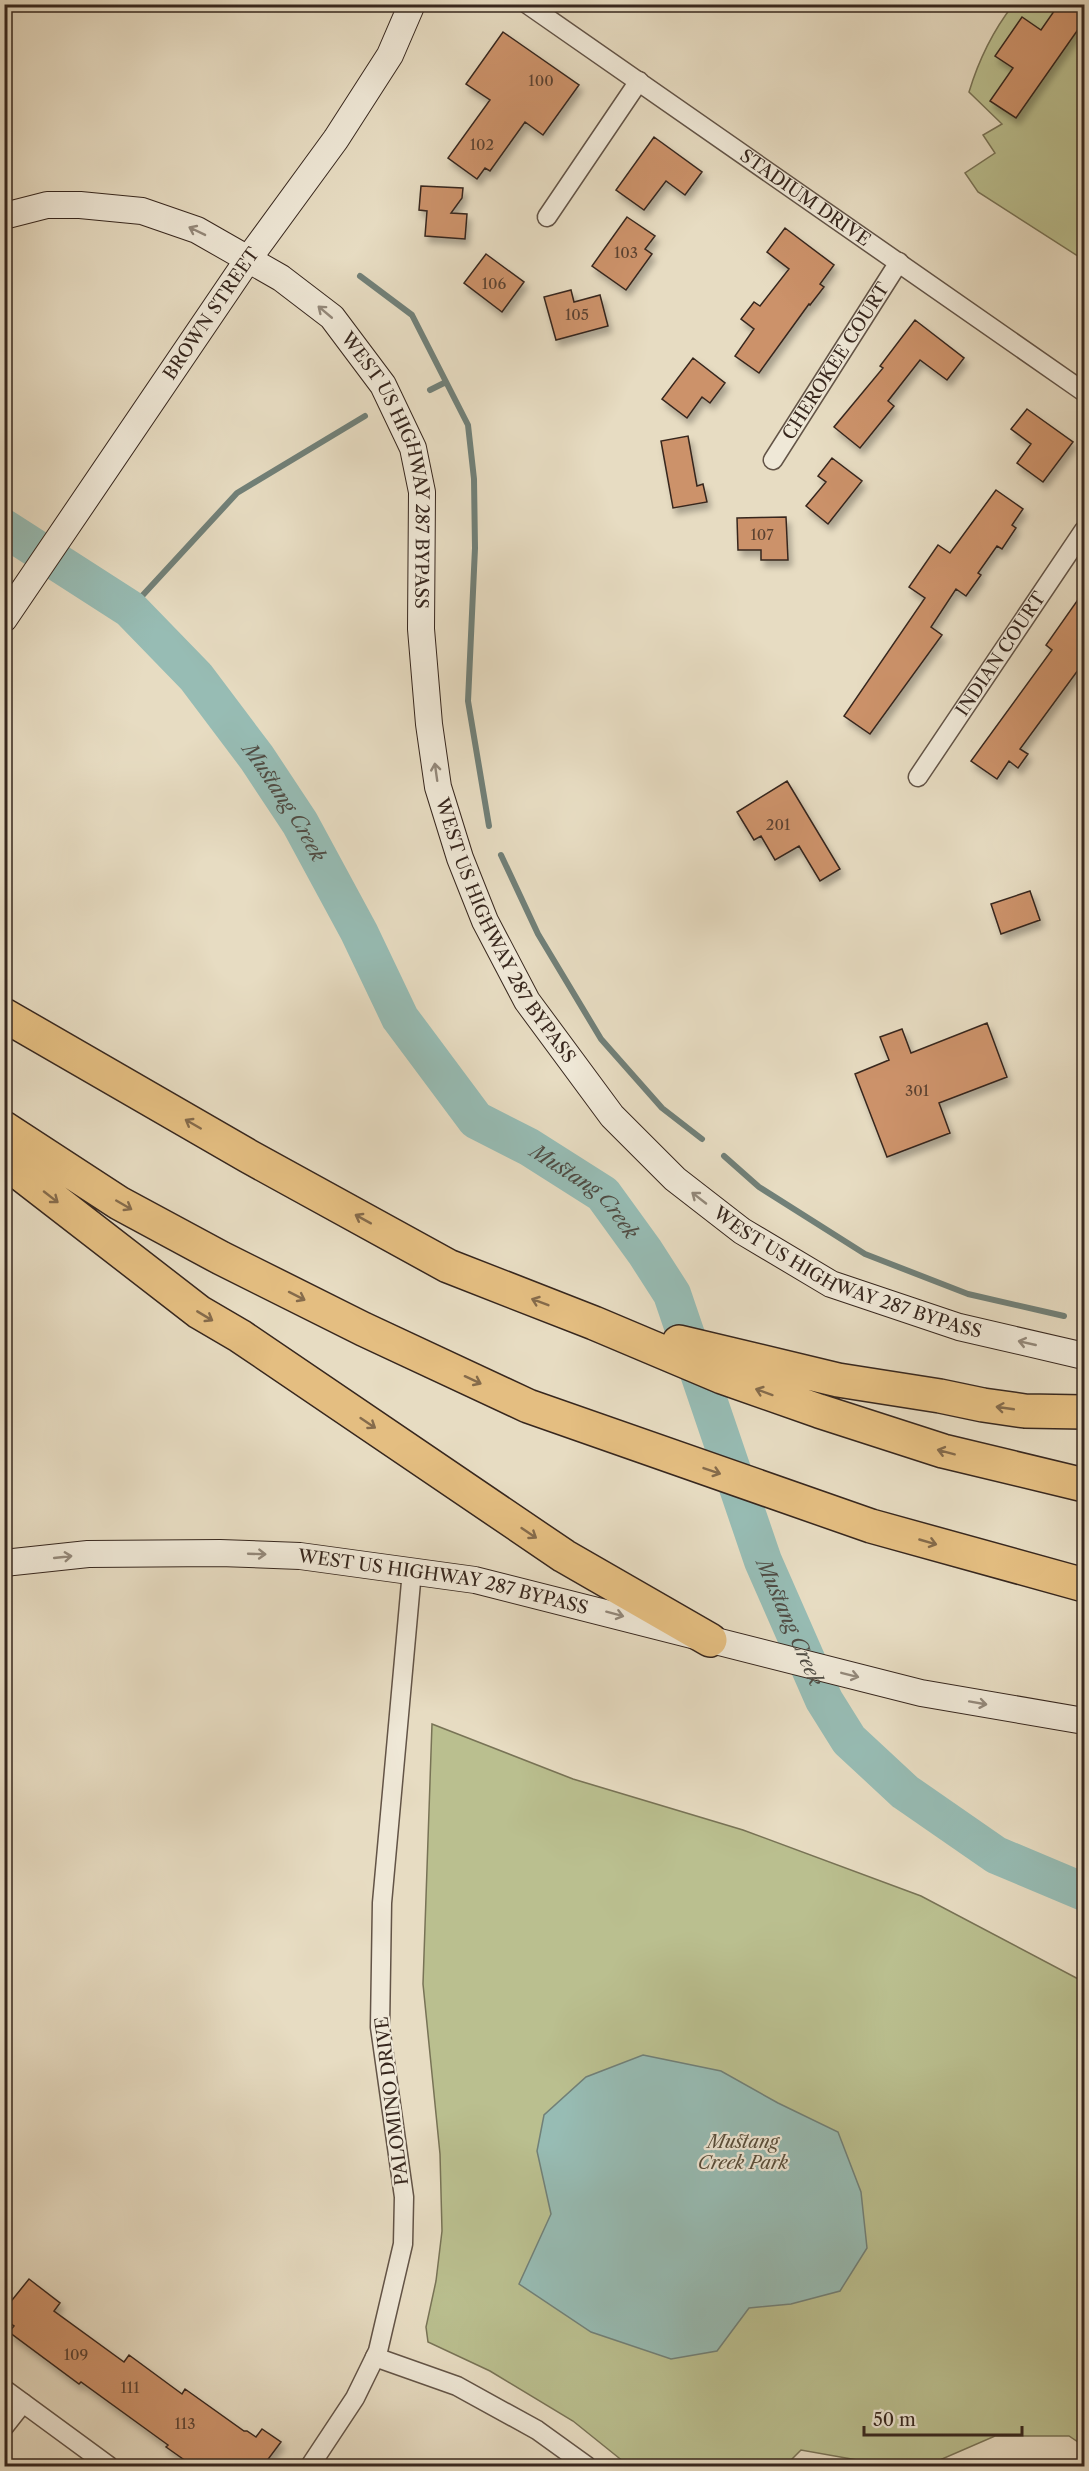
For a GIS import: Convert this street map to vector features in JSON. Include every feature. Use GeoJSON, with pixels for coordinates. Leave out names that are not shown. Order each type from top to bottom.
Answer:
{"type":"FeatureCollection","features":[{"type":"Feature","properties":{"kind":"highway"},"geometry":{"type":"LineString","coordinates":[[4,1015],[248,1156],[448,1266],[594,1323],[722,1377],[819,1411],[943,1451],[1084,1485]]}},
{"type":"Feature","properties":{"kind":"highway"},"geometry":{"type":"LineString","coordinates":[[4,1128],[119,1203],[221,1258],[363,1329],[528,1406],[872,1526],[1084,1585]]}},
{"type":"Feature","properties":{"kind":"highway"},"geometry":{"type":"LineString","coordinates":[[4,1161],[199,1312],[240,1336],[564,1556],[721,1643]]}},
{"type":"Feature","properties":{"kind":"highway"},"geometry":{"type":"LineString","coordinates":[[594,1323],[809,1372],[983,1405],[1025,1411],[1084,1412]]}},
{"type":"Feature","properties":{"kind":"main road","name":"BROWN STREET"},"geometry":{"type":"LineString","coordinates":[[4,619],[249,258],[354,111],[390,55],[412,4]]}},
{"type":"Feature","properties":{"kind":"main road","name":"WEST US HIGHWAY 287 BYPASS"},"geometry":{"type":"LineString","coordinates":[[4,216],[47,205],[142,212],[196,230],[281,278],[332,317],[383,385],[413,448],[422,492],[421,629],[429,724],[438,787],[460,858],[485,921],[527,1001],[612,1116],[675,1179],[742,1231],[831,1284],[959,1327],[1084,1356]]}},
{"type":"Feature","properties":{"kind":"main road","name":"WEST US HIGHWAY 287 BYPASS"},"geometry":{"type":"LineString","coordinates":[[4,1563],[88,1554],[220,1553],[300,1556],[475,1580],[921,1693],[1084,1721]]}},
{"type":"Feature","properties":{"kind":"street","name":"STADIUM DRIVE"},"geometry":{"type":"LineString","coordinates":[[526,4],[1084,392]]}},
{"type":"Feature","properties":{"kind":"street"},"geometry":{"type":"LineString","coordinates":[[547,217],[639,81]]}},
{"type":"Feature","properties":{"kind":"street","name":"CHEROKEE COURT"},"geometry":{"type":"LineString","coordinates":[[773,460],[899,262]]}},
{"type":"Feature","properties":{"kind":"street","name":"INDIAN COURT"},"geometry":{"type":"LineString","coordinates":[[918,777],[1084,530]]}},
{"type":"Feature","properties":{"kind":"street","name":"PALOMINO DRIVE"},"geometry":{"type":"LineString","coordinates":[[310,2466],[355,2398],[375,2357],[391,2301],[403,2244],[404,2197],[393,2136],[380,2027],[382,1903],[412,1571]]}},
{"type":"Feature","properties":{"kind":"street"},"geometry":{"type":"LineString","coordinates":[[375,2357],[457,2386],[537,2430],[587,2466]]}},
{"type":"Feature","properties":{"kind":"street"},"geometry":{"type":"LineString","coordinates":[[4,2389],[109,2466]]}},
{"type":"Feature","properties":{"kind":"street"},"geometry":{"type":"LineString","coordinates":[[4,2427],[23,2403]]}},
{"type":"Feature","properties":{"kind":"green space"},"geometry":{"type":"Polygon","coordinates":[[[1013,5],[1084,5],[1084,260],[978,192],[965,173],[995,153],[983,135],[1002,124],[969,92],[987,46],[1013,5]]]}},
{"type":"Feature","properties":{"kind":"green space","name":"Mustang Creek Park"},"geometry":{"type":"Polygon","coordinates":[[[432,1724],[573,1779],[743,1830],[921,1896],[1084,1982],[1084,2446],[1069,2436],[995,2436],[926,2466],[891,2466],[801,2450],[785,2466],[629,2466],[573,2421],[490,2371],[428,2342],[426,2327],[436,2281],[442,2231],[440,2154],[423,1984],[432,1724]]]}},
{"type":"Feature","properties":{"kind":"water"},"geometry":{"type":"Polygon","coordinates":[[[643,2055],[721,2071],[778,2103],[838,2132],[861,2192],[867,2248],[840,2291],[791,2304],[749,2308],[717,2351],[671,2359],[591,2332],[519,2284],[551,2214],[537,2151],[544,2115],[586,2077],[643,2055]]]}},
{"type":"Feature","properties":{"kind":"building"},"geometry":{"type":"Polygon","coordinates":[[[1059,4],[1084,4],[1084,21],[1016,118],[990,101],[1013,68],[995,56],[1022,17],[1041,30],[1059,4]]]}},
{"type":"Feature","properties":{"kind":"building"},"geometry":{"type":"Polygon","coordinates":[[[503,32],[579,85],[543,135],[525,122],[490,171],[485,168],[477,179],[448,158],[490,100],[466,84],[503,32]]]}},
{"type":"Feature","properties":{"kind":"building"},"geometry":{"type":"Polygon","coordinates":[[[654,137],[702,172],[685,195],[666,181],[644,210],[616,190],[654,137]]]}},
{"type":"Feature","properties":{"kind":"building"},"geometry":{"type":"Polygon","coordinates":[[[421,186],[463,188],[462,198],[451,213],[467,214],[465,239],[425,236],[427,211],[419,210],[421,186]]]}},
{"type":"Feature","properties":{"kind":"building"},"geometry":{"type":"Polygon","coordinates":[[[627,217],[655,236],[645,249],[652,254],[626,290],[592,266],[627,217]]]}},
{"type":"Feature","properties":{"kind":"building"},"geometry":{"type":"Polygon","coordinates":[[[785,228],[834,265],[820,284],[824,287],[759,373],[735,356],[754,329],[741,319],[754,302],[760,306],[789,269],[767,252],[785,228]]]}},
{"type":"Feature","properties":{"kind":"building"},"geometry":{"type":"Polygon","coordinates":[[[486,254],[524,282],[502,312],[464,283],[486,254]]]}},
{"type":"Feature","properties":{"kind":"building"},"geometry":{"type":"Polygon","coordinates":[[[571,290],[574,302],[600,295],[608,326],[556,340],[544,297],[571,290]]]}},
{"type":"Feature","properties":{"kind":"building"},"geometry":{"type":"Polygon","coordinates":[[[915,320],[964,358],[947,380],[920,360],[888,401],[894,406],[860,448],[834,427],[883,368],[880,366],[915,320]]]}},
{"type":"Feature","properties":{"kind":"building"},"geometry":{"type":"Polygon","coordinates":[[[693,358],[725,383],[710,403],[702,397],[687,418],[662,399],[693,358]]]}},
{"type":"Feature","properties":{"kind":"building"},"geometry":{"type":"Polygon","coordinates":[[[1027,409],[1073,442],[1043,482],[1017,463],[1031,444],[1011,429],[1027,409]]]}},
{"type":"Feature","properties":{"kind":"building"},"geometry":{"type":"Polygon","coordinates":[[[688,436],[697,486],[703,484],[707,502],[673,508],[661,441],[688,436]]]}},
{"type":"Feature","properties":{"kind":"building"},"geometry":{"type":"Polygon","coordinates":[[[832,458],[862,481],[828,524],[806,506],[826,482],[818,476],[832,458]]]}},
{"type":"Feature","properties":{"kind":"building"},"geometry":{"type":"Polygon","coordinates":[[[996,490],[1023,509],[1012,525],[1016,528],[1002,549],[997,546],[978,573],[981,575],[966,596],[956,589],[931,627],[942,635],[870,734],[844,716],[925,598],[909,587],[938,545],[950,553],[996,490]]]}},
{"type":"Feature","properties":{"kind":"building"},"geometry":{"type":"Polygon","coordinates":[[[786,517],[788,560],[761,560],[761,550],[738,550],[737,518],[786,517]]]}},
{"type":"Feature","properties":{"kind":"building"},"geometry":{"type":"Polygon","coordinates":[[[1084,591],[1084,662],[1020,749],[1028,754],[1018,768],[1009,761],[997,779],[971,761],[1052,650],[1046,645],[1084,591]]]}},
{"type":"Feature","properties":{"kind":"building"},"geometry":{"type":"Polygon","coordinates":[[[787,781],[840,869],[820,881],[799,846],[775,860],[761,836],[754,840],[737,812],[787,781]]]}},
{"type":"Feature","properties":{"kind":"building"},"geometry":{"type":"Polygon","coordinates":[[[1030,891],[1040,920],[1001,934],[991,904],[1030,891]]]}},
{"type":"Feature","properties":{"kind":"building"},"geometry":{"type":"Polygon","coordinates":[[[987,1023],[1007,1077],[939,1103],[950,1133],[887,1157],[855,1074],[889,1060],[880,1037],[902,1029],[911,1053],[987,1023]]]}},
{"type":"Feature","properties":{"kind":"building"},"geometry":{"type":"Polygon","coordinates":[[[29,2279],[60,2303],[54,2311],[124,2362],[129,2355],[182,2394],[185,2389],[244,2431],[256,2437],[262,2429],[281,2442],[263,2466],[193,2466],[166,2447],[168,2445],[81,2382],[79,2384],[9,2332],[14,2326],[4,2319],[4,2310],[29,2279]]]}},
{"type":"Feature","properties":{"kind":"waterway"},"geometry":{"type":"LineString","coordinates":[[360,276],[412,315],[468,425],[474,479],[475,548],[468,701],[489,826]]}},
{"type":"Feature","properties":{"kind":"waterway"},"geometry":{"type":"LineString","coordinates":[[430,390],[446,382]]}},
{"type":"Feature","properties":{"kind":"waterway"},"geometry":{"type":"LineString","coordinates":[[130,609],[237,493],[365,416]]}},
{"type":"Feature","properties":{"kind":"waterway","name":"Mustang Creek"},"geometry":{"type":"LineString","coordinates":[[4,528],[130,609],[196,677],[257,758],[300,823],[359,932],[400,1018],[476,1120],[529,1147],[603,1194],[645,1252],[672,1294],[763,1561],[824,1700],[849,1740],[905,1792],[996,1855],[1084,1892]]}},
{"type":"Feature","properties":{"kind":"waterway"},"geometry":{"type":"LineString","coordinates":[[501,855],[538,934],[601,1039],[662,1108],[702,1139]]}},
{"type":"Feature","properties":{"kind":"waterway"},"geometry":{"type":"LineString","coordinates":[[724,1156],[759,1187],[865,1254],[968,1294],[1064,1316]]}}]}
